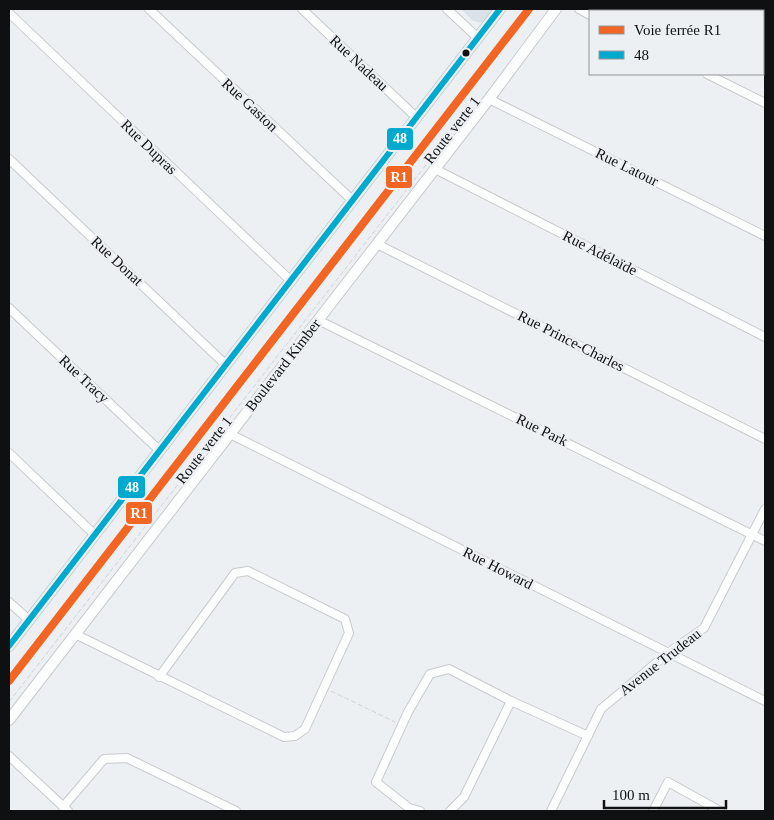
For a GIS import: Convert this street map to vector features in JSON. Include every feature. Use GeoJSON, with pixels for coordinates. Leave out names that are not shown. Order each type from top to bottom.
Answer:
{"type":"FeatureCollection","features":[{"type":"Feature","properties":{"kind":"street","name":"Rue Gaston"},"geometry":{"type":"LineString","coordinates":[[149,9],[352,200]]}},
{"type":"Feature","properties":{"kind":"street","name":"Rue Nadeau"},"geometry":{"type":"LineString","coordinates":[[302,9],[416,117]]}},
{"type":"Feature","properties":{"kind":"street"},"geometry":{"type":"LineString","coordinates":[[447,9],[478,38]]}},
{"type":"Feature","properties":{"kind":"street"},"geometry":{"type":"LineString","coordinates":[[9,646],[500,9]]}},
{"type":"Feature","properties":{"kind":"street","name":"Boulevard Kimber"},"geometry":{"type":"LineString","coordinates":[[9,720],[489,99],[556,9]]}},
{"type":"Feature","properties":{"kind":"street","name":"Rue Dupras"},"geometry":{"type":"LineString","coordinates":[[9,13],[290,280]]}},
{"type":"Feature","properties":{"kind":"street"},"geometry":{"type":"LineString","coordinates":[[709,75],[765,103]]}},
{"type":"Feature","properties":{"kind":"street","name":"Rue Latour"},"geometry":{"type":"LineString","coordinates":[[489,99],[765,236]]}},
{"type":"Feature","properties":{"kind":"street","name":"Rue Donat"},"geometry":{"type":"LineString","coordinates":[[9,159],[225,364]]}},
{"type":"Feature","properties":{"kind":"street","name":"Rue Adélaïde"},"geometry":{"type":"LineString","coordinates":[[435,169],[765,337]]}},
{"type":"Feature","properties":{"kind":"street","name":"Rue Prince-Charles"},"geometry":{"type":"LineString","coordinates":[[377,244],[765,439]]}},
{"type":"Feature","properties":{"kind":"street","name":"Rue Tracy"},"geometry":{"type":"LineString","coordinates":[[9,308],[159,450]]}},
{"type":"Feature","properties":{"kind":"street","name":"Rue Park"},"geometry":{"type":"LineString","coordinates":[[318,320],[765,541]]}},
{"type":"Feature","properties":{"kind":"street","name":"Rue Howard"},"geometry":{"type":"LineString","coordinates":[[230,434],[765,701]]}},
{"type":"Feature","properties":{"kind":"street"},"geometry":{"type":"LineString","coordinates":[[9,453],[94,534]]}},
{"type":"Feature","properties":{"kind":"street","name":"Avenue Trudeau"},"geometry":{"type":"LineString","coordinates":[[551,811],[601,709],[668,653],[704,628],[765,509]]}},
{"type":"Feature","properties":{"kind":"street"},"geometry":{"type":"LineString","coordinates":[[75,634],[159,677],[284,737],[295,736],[304,729],[349,632],[346,620],[248,571],[235,573],[159,677]]}},
{"type":"Feature","properties":{"kind":"street"},"geometry":{"type":"LineString","coordinates":[[9,602],[29,620]]}},
{"type":"Feature","properties":{"kind":"street"},"geometry":{"type":"LineString","coordinates":[[420,811],[409,808],[376,782],[402,725],[430,674],[449,669],[511,701],[588,736]]}},
{"type":"Feature","properties":{"kind":"street"},"geometry":{"type":"LineString","coordinates":[[450,811],[464,797],[511,701]]}},
{"type":"Feature","properties":{"kind":"street"},"geometry":{"type":"LineString","coordinates":[[9,756],[66,809],[104,759],[127,758],[236,811]]}},
{"type":"Feature","properties":{"kind":"street"},"geometry":{"type":"LineString","coordinates":[[652,811],[668,782],[720,811]]}},
{"type":"Feature","properties":{"kind":"path","name":"Route verte 1"},"geometry":{"type":"LineString","coordinates":[[9,702],[456,125]]}},
{"type":"Feature","properties":{"kind":"path"},"geometry":{"type":"LineString","coordinates":[[324,687],[402,725]]}},
{"type":"Feature","properties":{"kind":"shaded area"},"geometry":{"type":"Polygon","coordinates":[[[461,9],[493,9],[482,23],[473,21],[461,9]]]}},
{"type":"Feature","properties":{"kind":"rail line","name":"R1"},"geometry":{"type":"LineString","coordinates":[[9,681],[529,9]]}},
{"type":"Feature","properties":{"kind":"transit line","name":"48"},"geometry":{"type":"LineString","coordinates":[[9,646],[500,9]]}}]}
